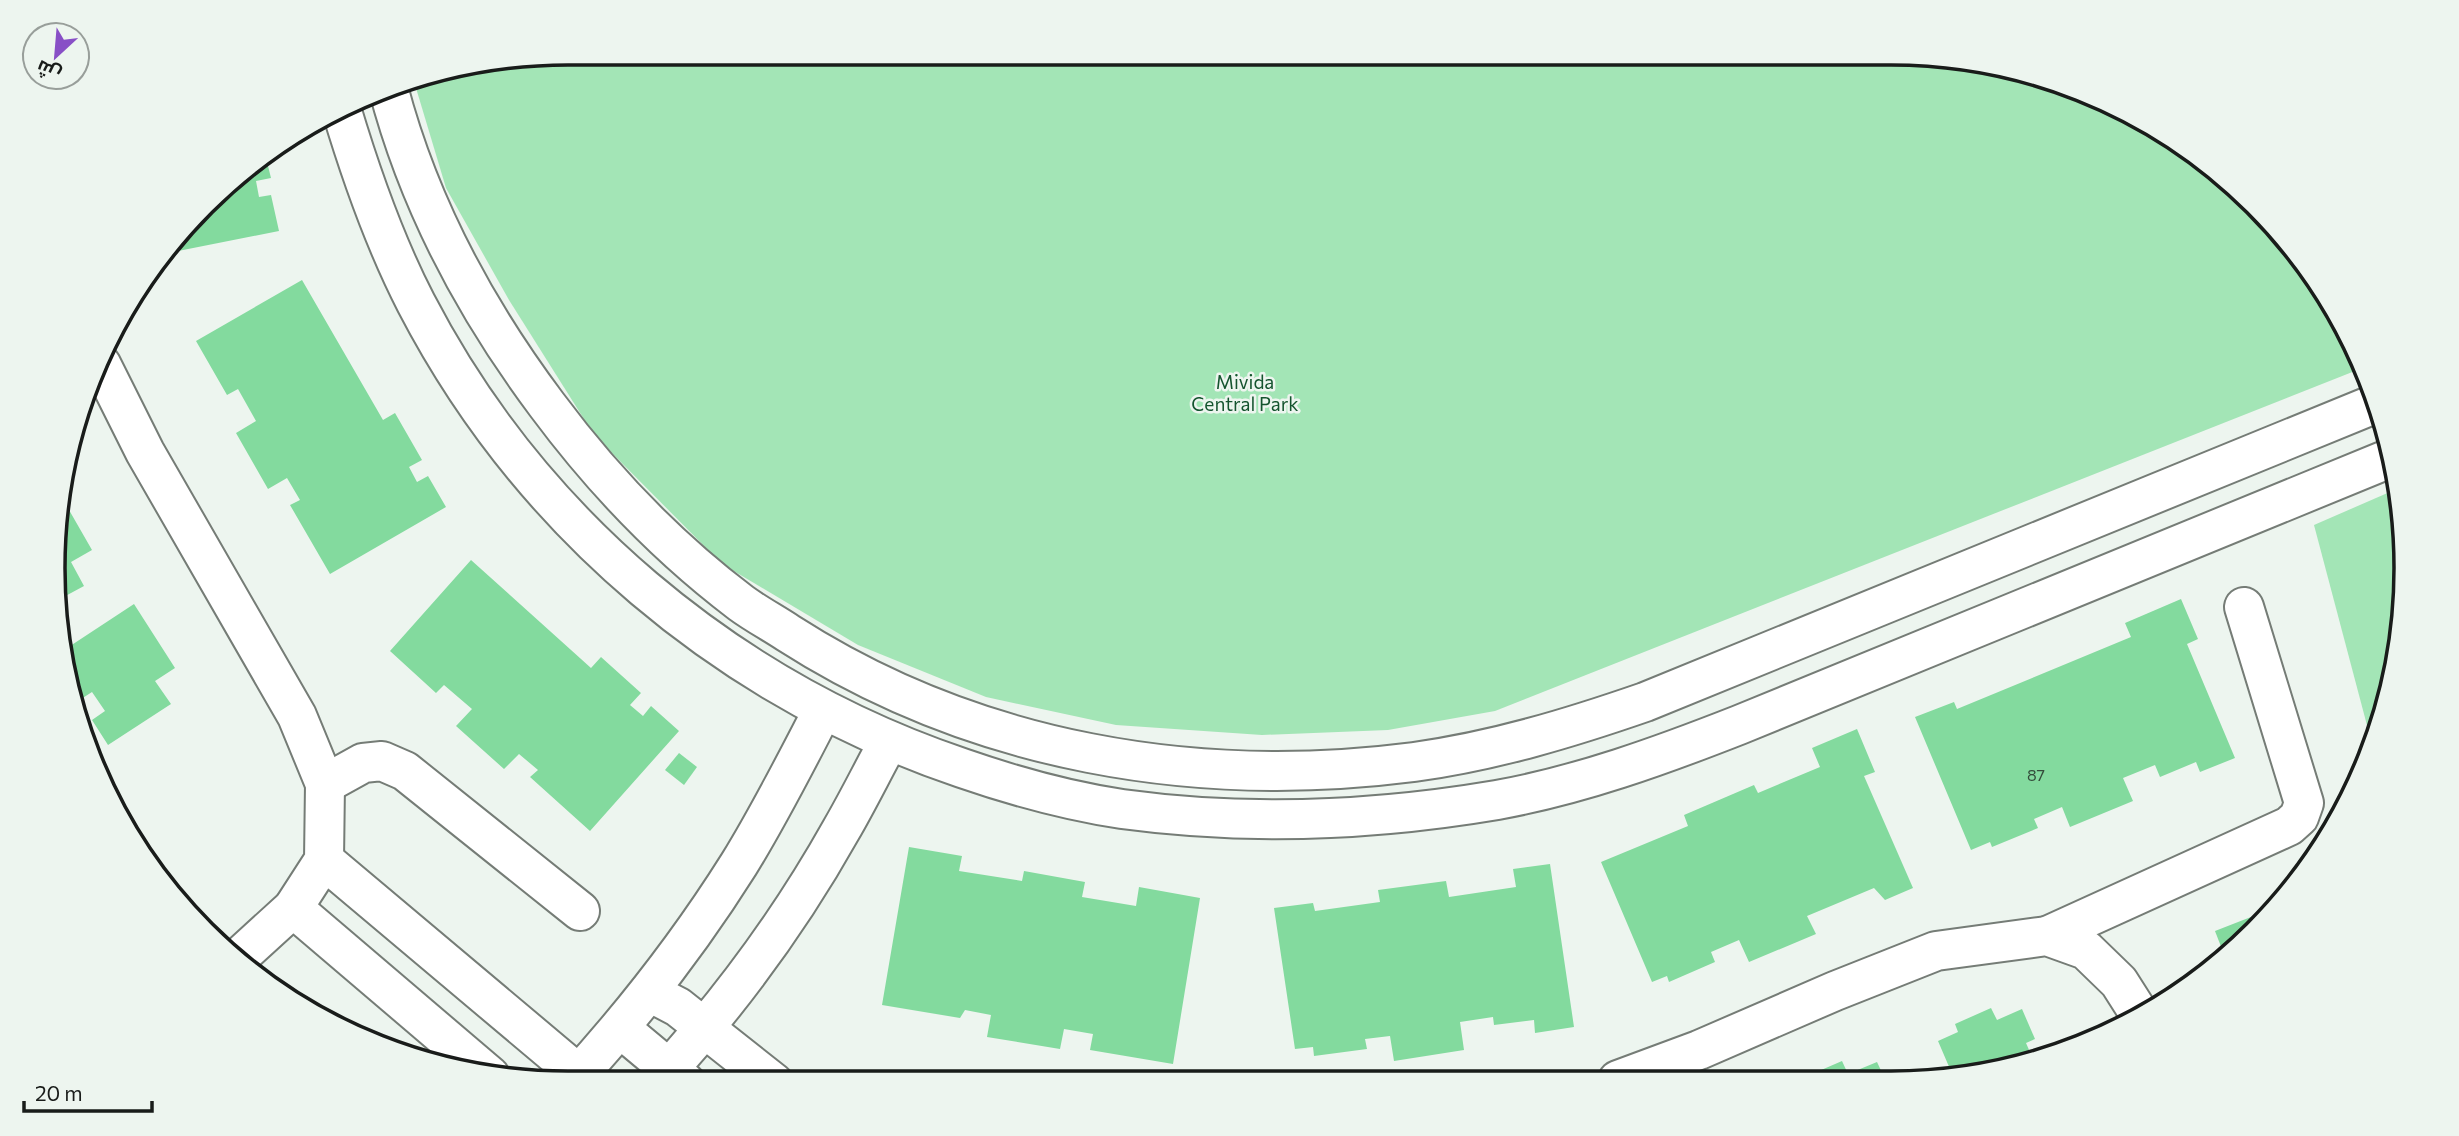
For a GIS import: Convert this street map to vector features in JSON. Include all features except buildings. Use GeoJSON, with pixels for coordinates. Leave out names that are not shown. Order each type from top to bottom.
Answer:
{"type":"FeatureCollection","features":[{"type":"Feature","properties":{"kind":"street"},"geometry":{"type":"LineString","coordinates":[[390,97],[414,172],[445,241],[481,308],[523,373],[571,437],[624,498],[681,554],[743,604],[846,669],[910,700],[984,727],[1122,759],[1193,768],[1266,772],[1338,769],[1416,761],[1494,747],[1570,727],[1645,702],[2368,407]]}},
{"type":"Feature","properties":{"kind":"street"},"geometry":{"type":"LineString","coordinates":[[344,118],[361,174],[386,240],[416,303],[451,365],[490,424],[534,479],[582,532],[616,564],[688,626],[747,666],[823,710],[889,741],[992,778],[1055,796],[1120,809],[1263,820],[1335,819],[1418,812],[1500,799],[1582,780],[1687,745],[2383,461]]}},
{"type":"Feature","properties":{"kind":"street"},"geometry":{"type":"LineString","coordinates":[[105,370],[145,452],[297,716],[324,784],[324,859],[293,908],[244,953]]}},
{"type":"Feature","properties":{"kind":"street"},"geometry":{"type":"LineString","coordinates":[[1642,1071],[1936,951],[2047,936],[2289,825],[2299,817],[2304,803],[2244,607]]}},
{"type":"Feature","properties":{"kind":"street"},"geometry":{"type":"LineString","coordinates":[[588,1071],[692,936],[739,863],[823,710]]}},
{"type":"Feature","properties":{"kind":"street"},"geometry":{"type":"LineString","coordinates":[[675,1071],[743,980],[795,903],[841,832],[889,741]]}},
{"type":"Feature","properties":{"kind":"street"},"geometry":{"type":"LineString","coordinates":[[324,784],[363,763],[382,761],[405,771],[580,911]]}},
{"type":"Feature","properties":{"kind":"street"},"geometry":{"type":"LineString","coordinates":[[324,859],[568,1071]]}},
{"type":"Feature","properties":{"kind":"street"},"geometry":{"type":"LineString","coordinates":[[293,908],[474,1063]]}},
{"type":"Feature","properties":{"kind":"street"},"geometry":{"type":"LineString","coordinates":[[2047,936],[2086,950],[2119,982],[2135,1008]]}},
{"type":"Feature","properties":{"kind":"street"},"geometry":{"type":"LineString","coordinates":[[649,992],[678,1007],[759,1071]]}},
{"type":"Feature","properties":{"kind":"street"},"geometry":{"type":"LineString","coordinates":[[620,1028],[663,1071]]}},
{"type":"Feature","properties":{"kind":"green space","name":"Mivida Central Park"},"geometry":{"type":"Polygon","coordinates":[[[1891,65],[1957,69],[2021,82],[2084,103],[2143,132],[2197,169],[2247,212],[2290,262],[2327,316],[2354,371],[1495,711],[1388,730],[1262,735],[1116,725],[986,697],[858,645],[722,564],[594,435],[509,300],[446,188],[416,88],[470,74],[535,66],[1891,65]]]}},
{"type":"Feature","properties":{"kind":"green space"},"geometry":{"type":"Polygon","coordinates":[[[2389,493],[2393,535],[2393,601],[2385,666],[2368,730],[2314,525],[2389,493]]]}}]}
